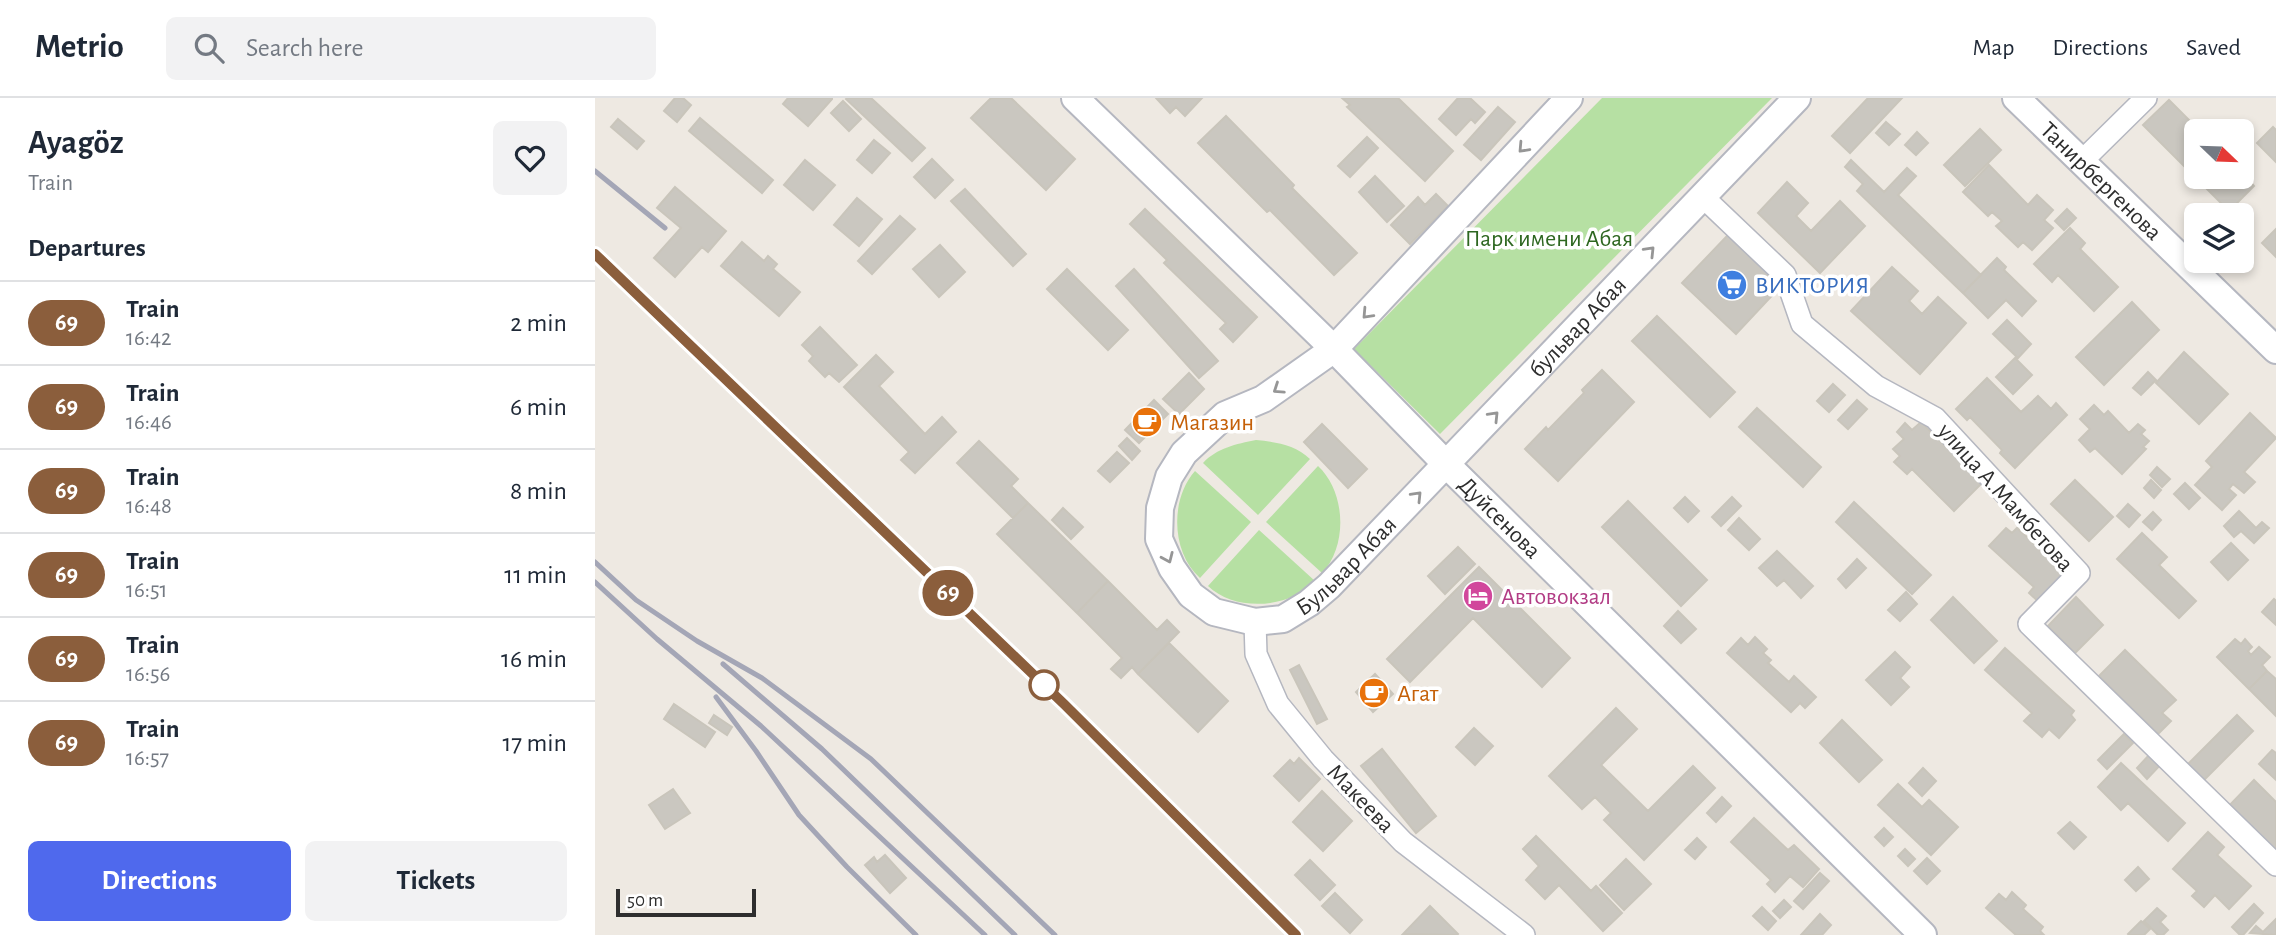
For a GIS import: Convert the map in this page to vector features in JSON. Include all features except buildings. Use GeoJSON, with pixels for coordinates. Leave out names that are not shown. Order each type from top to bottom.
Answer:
{"type":"FeatureCollection","features":[{"type":"Feature","properties":{"kind":"street","name":"Дуйсенова"},"geometry":{"type":"LineString","coordinates":[[1075,98],[1334,349],[1447,465],[1923,935]]}},
{"type":"Feature","properties":{"kind":"street"},"geometry":{"type":"LineString","coordinates":[[1334,349],[1569,98]]}},
{"type":"Feature","properties":{"kind":"street","name":"бульвар Абая"},"geometry":{"type":"LineString","coordinates":[[1447,465],[1797,98]]}},
{"type":"Feature","properties":{"kind":"street","name":"Танирбергенова"},"geometry":{"type":"LineString","coordinates":[[2016,98],[2276,350]]}},
{"type":"Feature","properties":{"kind":"street"},"geometry":{"type":"LineString","coordinates":[[2081,162],[2146,98]]}},
{"type":"Feature","properties":{"kind":"street","name":"улица А.Мамбетова"},"geometry":{"type":"LineString","coordinates":[[1702,196],[1784,275],[1802,324],[1876,386],[1935,418],[2079,573],[2029,624],[2276,865]]}},
{"type":"Feature","properties":{"kind":"street","name":"Бульвар Абая"},"geometry":{"type":"LineString","coordinates":[[1334,349],[1263,399],[1225,415],[1184,453],[1169,477],[1160,508],[1159,539],[1172,568],[1191,595],[1214,612],[1255,622],[1283,619],[1309,603],[1329,586],[1447,465]]}},
{"type":"Feature","properties":{"kind":"street","name":"Макеева"},"geometry":{"type":"LineString","coordinates":[[1255,622],[1256,654],[1278,704],[1323,759],[1403,842],[1524,935]]}},
{"type":"Feature","properties":{"kind":"green space","name":"Парк имени Абая"},"geometry":{"type":"Polygon","coordinates":[[[1602,98],[1772,98],[1440,434],[1354,349],[1602,98]]]}},
{"type":"Feature","properties":{"kind":"green space"},"geometry":{"type":"Polygon","coordinates":[[[1256,440],[1291,447],[1310,459],[1258,515],[1203,463],[1221,450],[1256,440]]]}},
{"type":"Feature","properties":{"kind":"green space"},"geometry":{"type":"Polygon","coordinates":[[[1318,466],[1334,490],[1340,519],[1336,549],[1322,573],[1266,522],[1318,466]]]}},
{"type":"Feature","properties":{"kind":"green space"},"geometry":{"type":"Polygon","coordinates":[[[1195,471],[1251,522],[1200,578],[1183,554],[1177,525],[1181,496],[1195,471]]]}},
{"type":"Feature","properties":{"kind":"green space"},"geometry":{"type":"Polygon","coordinates":[[[1259,530],[1315,581],[1291,597],[1262,604],[1232,600],[1208,586],[1259,530]]]}},
{"type":"Feature","properties":{"kind":"railway"},"geometry":{"type":"LineString","coordinates":[[595,171],[665,228]]}},
{"type":"Feature","properties":{"kind":"railway"},"geometry":{"type":"LineString","coordinates":[[595,254],[1064,704],[1296,935]]}},
{"type":"Feature","properties":{"kind":"railway"},"geometry":{"type":"LineString","coordinates":[[595,562],[636,600],[697,641],[762,678],[871,759],[1055,935]]}},
{"type":"Feature","properties":{"kind":"railway"},"geometry":{"type":"LineString","coordinates":[[595,582],[657,639],[761,726],[985,935]]}},
{"type":"Feature","properties":{"kind":"railway"},"geometry":{"type":"LineString","coordinates":[[723,664],[822,749],[1015,935]]}},
{"type":"Feature","properties":{"kind":"railway"},"geometry":{"type":"LineString","coordinates":[[716,697],[799,815],[916,935]]}},
{"type":"Feature","properties":{"kind":"train","name":"69"},"geometry":{"type":"LineString","coordinates":[[595,254],[1064,704],[1296,935]]}},
{"type":"Feature","properties":{"kind":"place","name":"ВИКТОРИЯ"},"geometry":{"type":"Point","coordinates":[1732,285]}},
{"type":"Feature","properties":{"kind":"place","name":"Магазин"},"geometry":{"type":"Point","coordinates":[1147,422]}},
{"type":"Feature","properties":{"kind":"place","name":"Автовокзал"},"geometry":{"type":"Point","coordinates":[1478,596]}},
{"type":"Feature","properties":{"kind":"place","name":"Агат"},"geometry":{"type":"Point","coordinates":[1374,693]}}]}
